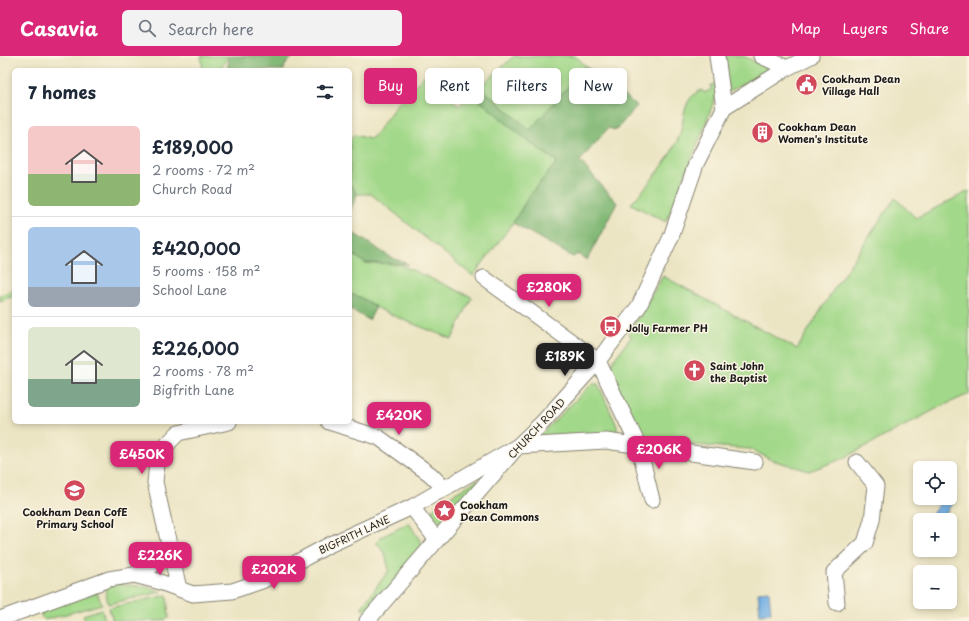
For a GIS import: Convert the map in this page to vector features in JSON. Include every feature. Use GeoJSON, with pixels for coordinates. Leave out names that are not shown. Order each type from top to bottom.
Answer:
{"type":"FeatureCollection","features":[{"type":"Feature","properties":{"kind":"street"},"geometry":{"type":"LineString","coordinates":[[717,56],[724,108],[787,68],[811,56]]}},
{"type":"Feature","properties":{"kind":"street"},"geometry":{"type":"LineString","coordinates":[[761,56],[787,68]]}},
{"type":"Feature","properties":{"kind":"street","name":"CHURCH ROAD"},"geometry":{"type":"LineString","coordinates":[[367,621],[436,539],[449,527],[518,446],[542,423],[598,361],[639,306],[671,237],[696,164],[724,108]]}},
{"type":"Feature","properties":{"kind":"street"},"geometry":{"type":"LineString","coordinates":[[484,278],[598,361],[639,447],[652,500]]}},
{"type":"Feature","properties":{"kind":"street"},"geometry":{"type":"LineString","coordinates":[[179,589],[155,482],[158,454],[178,433],[220,424]]}},
{"type":"Feature","properties":{"kind":"street"},"geometry":{"type":"LineString","coordinates":[[335,424],[378,438],[430,474],[445,489]]}},
{"type":"Feature","properties":{"kind":"street"},"geometry":{"type":"LineString","coordinates":[[518,446],[606,440],[639,447],[755,462]]}},
{"type":"Feature","properties":{"kind":"street","name":"BIGFRITH LANE"},"geometry":{"type":"LineString","coordinates":[[0,619],[109,579],[134,575],[157,581],[193,594],[232,591],[262,581],[329,545],[412,507],[518,446]]}},
{"type":"Feature","properties":{"kind":"street"},"geometry":{"type":"LineString","coordinates":[[837,603],[834,572],[865,543],[872,520],[876,486],[857,462]]}},
{"type":"Feature","properties":{"kind":"street"},"geometry":{"type":"LineString","coordinates":[[412,507],[436,539]]}},
{"type":"Feature","properties":{"kind":"street"},"geometry":{"type":"LineString","coordinates":[[134,575],[147,570],[170,550]]}},
{"type":"Feature","properties":{"kind":"green space"},"geometry":{"type":"Polygon","coordinates":[[[201,56],[229,56],[220,68],[203,68],[201,56]]]}},
{"type":"Feature","properties":{"kind":"green space"},"geometry":{"type":"Polygon","coordinates":[[[230,56],[294,56],[285,65],[284,68],[227,68],[230,56]]]}},
{"type":"Feature","properties":{"kind":"green space"},"geometry":{"type":"Polygon","coordinates":[[[514,56],[575,56],[586,66],[584,68],[569,68],[569,85],[561,95],[561,68],[501,68],[514,56]]]}},
{"type":"Feature","properties":{"kind":"green space"},"geometry":{"type":"Polygon","coordinates":[[[722,56],[743,56],[771,69],[728,92],[722,56]]]}},
{"type":"Feature","properties":{"kind":"green space"},"geometry":{"type":"Polygon","coordinates":[[[425,75],[425,104],[457,104],[459,106],[461,104],[484,104],[523,137],[557,162],[529,196],[513,223],[473,276],[371,194],[357,194],[352,187],[352,137],[355,135],[370,139],[374,136],[397,104],[417,104],[417,83],[425,75]]]}},
{"type":"Feature","properties":{"kind":"green space"},"geometry":{"type":"Polygon","coordinates":[[[492,76],[492,97],[484,90],[484,83],[492,76]]]}},
{"type":"Feature","properties":{"kind":"green space"},"geometry":{"type":"Polygon","coordinates":[[[719,82],[717,93],[702,133],[666,222],[631,204],[657,173],[674,148],[690,99],[702,90],[704,93],[712,89],[710,86],[719,82]]]}},
{"type":"Feature","properties":{"kind":"green space"},"geometry":{"type":"Polygon","coordinates":[[[569,85],[569,104],[627,104],[627,98],[637,106],[616,130],[608,128],[580,161],[617,203],[587,260],[578,254],[573,257],[513,223],[529,196],[557,162],[523,137],[484,104],[484,90],[492,97],[492,104],[500,104],[530,130],[553,104],[561,104],[561,95],[569,85]]]}},
{"type":"Feature","properties":{"kind":"green space"},"geometry":{"type":"Polygon","coordinates":[[[500,104],[553,104],[530,130],[500,104]]]}},
{"type":"Feature","properties":{"kind":"green space"},"geometry":{"type":"Polygon","coordinates":[[[352,187],[357,194],[352,207],[352,187]]]}},
{"type":"Feature","properties":{"kind":"green space"},"geometry":{"type":"Polygon","coordinates":[[[969,191],[969,394],[938,408],[842,459],[809,471],[772,460],[750,449],[652,442],[637,435],[607,369],[631,337],[629,333],[663,276],[797,349],[835,287],[895,198],[916,218],[969,191]]]}},
{"type":"Feature","properties":{"kind":"green space"},"geometry":{"type":"Polygon","coordinates":[[[352,232],[390,257],[408,264],[365,263],[352,253],[352,232]]]}},
{"type":"Feature","properties":{"kind":"green space"},"geometry":{"type":"Polygon","coordinates":[[[352,253],[365,263],[399,264],[472,297],[452,339],[377,308],[352,294],[352,253]]]}},
{"type":"Feature","properties":{"kind":"green space"},"geometry":{"type":"Polygon","coordinates":[[[12,291],[12,297],[0,301],[0,295],[12,291]]]}},
{"type":"Feature","properties":{"kind":"green space"},"geometry":{"type":"Polygon","coordinates":[[[352,295],[360,297],[376,307],[369,320],[352,310],[352,295]]]}},
{"type":"Feature","properties":{"kind":"green space"},"geometry":{"type":"Polygon","coordinates":[[[592,384],[598,384],[617,426],[617,431],[612,435],[541,441],[539,436],[592,384]]]}},
{"type":"Feature","properties":{"kind":"green space"},"geometry":{"type":"Polygon","coordinates":[[[477,480],[480,482],[441,523],[430,512],[439,503],[477,480]]]}},
{"type":"Feature","properties":{"kind":"green space"},"geometry":{"type":"Polygon","coordinates":[[[409,523],[424,547],[368,612],[361,608],[389,570],[385,554],[376,542],[381,537],[409,523]]]}},
{"type":"Feature","properties":{"kind":"green space"},"geometry":{"type":"Polygon","coordinates":[[[120,584],[147,587],[161,592],[108,604],[105,587],[120,584]]]}},
{"type":"Feature","properties":{"kind":"green space"},"geometry":{"type":"Polygon","coordinates":[[[92,591],[97,593],[102,604],[45,620],[41,616],[42,608],[92,591]]]}},
{"type":"Feature","properties":{"kind":"green space"},"geometry":{"type":"Polygon","coordinates":[[[167,595],[169,618],[160,621],[113,621],[109,608],[167,595]]]}},
{"type":"Feature","properties":{"kind":"green space"},"geometry":{"type":"Polygon","coordinates":[[[102,609],[105,621],[85,621],[83,615],[102,609]]]}},
{"type":"Feature","properties":{"kind":"water"},"geometry":{"type":"Polygon","coordinates":[[[938,505],[951,505],[946,513],[933,513],[938,505]]]}},
{"type":"Feature","properties":{"kind":"water"},"geometry":{"type":"Polygon","coordinates":[[[769,591],[771,613],[760,614],[758,592],[769,591]]]}},
{"type":"Feature","properties":{"kind":"place","name":"Cookham Dean Village Hall"},"geometry":{"type":"Point","coordinates":[806,84]}},
{"type":"Feature","properties":{"kind":"place","name":"Cookham Dean Women's Institute"},"geometry":{"type":"Point","coordinates":[763,132]}},
{"type":"Feature","properties":{"kind":"place","name":"Jolly Farmer PH"},"geometry":{"type":"Point","coordinates":[611,327]}},
{"type":"Feature","properties":{"kind":"place","name":"Saint John the Baptist"},"geometry":{"type":"Point","coordinates":[694,371]}},
{"type":"Feature","properties":{"kind":"place","name":"Cookham Dean CofE Primary School"},"geometry":{"type":"Point","coordinates":[75,491]}},
{"type":"Feature","properties":{"kind":"place","name":"Cookham Dean Commons"},"geometry":{"type":"Point","coordinates":[445,510]}}]}
